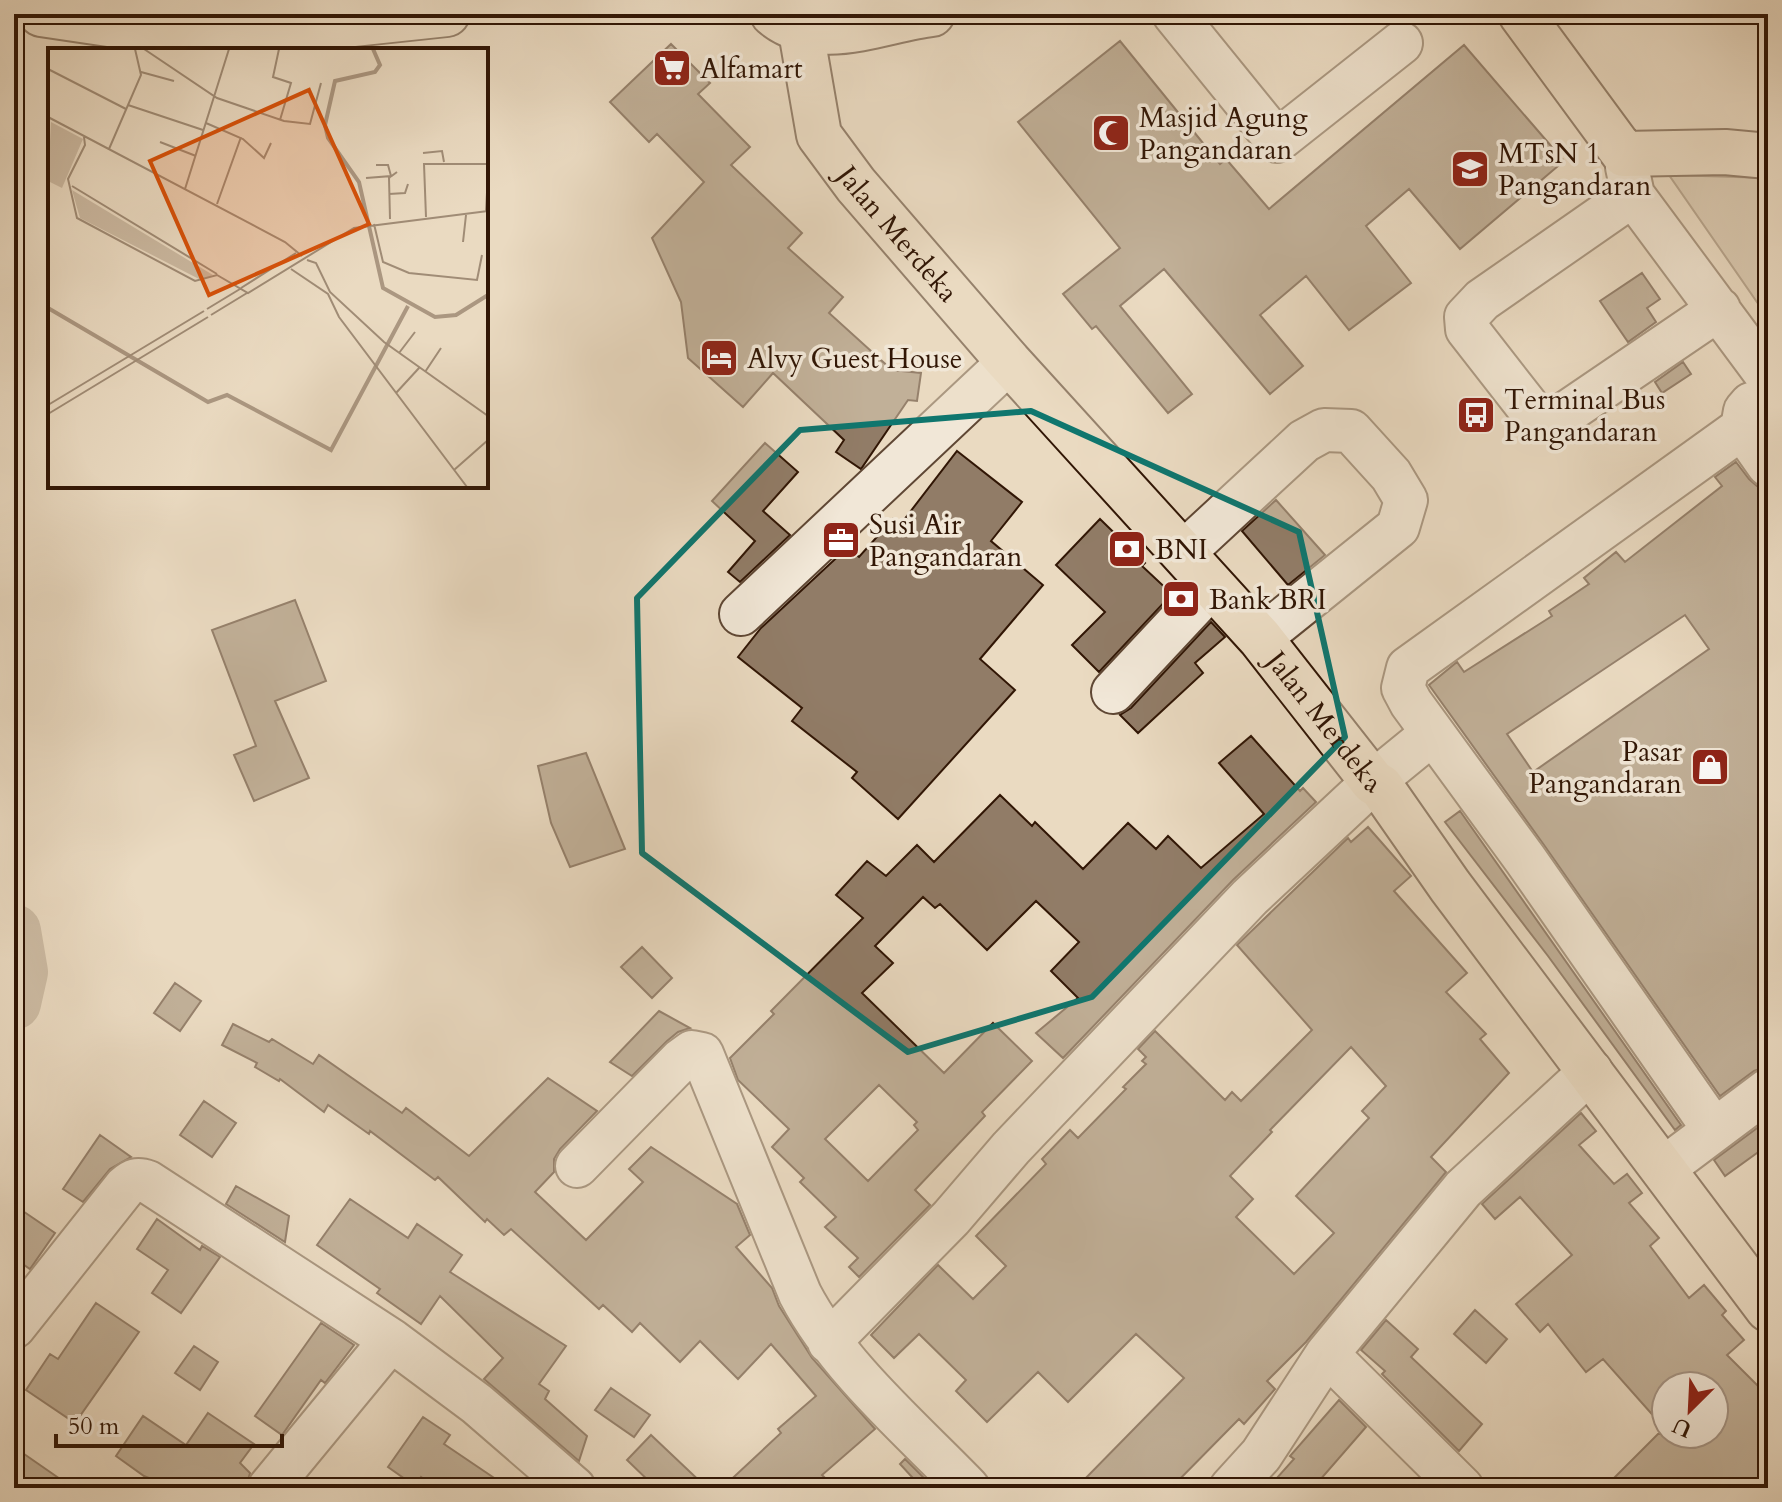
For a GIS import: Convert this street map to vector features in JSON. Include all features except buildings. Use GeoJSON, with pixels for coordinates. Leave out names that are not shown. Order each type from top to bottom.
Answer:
{"type":"FeatureCollection","features":[{"type":"Feature","properties":{"kind":"highway"},"geometry":{"type":"LineString","coordinates":[[46,15],[149,30],[278,32],[447,14]]}},
{"type":"Feature","properties":{"kind":"highway"},"geometry":{"type":"LineString","coordinates":[[787,22],[848,31],[932,14]]}},
{"type":"Feature","properties":{"kind":"highway"},"geometry":{"type":"LineString","coordinates":[[1521,14],[1629,175],[1725,152],[1768,156]]}},
{"type":"Feature","properties":{"kind":"highway","name":"Jalan Merdeka"},"geometry":{"type":"LineString","coordinates":[[787,22],[819,135],[856,185],[1009,362],[1260,638],[1373,782],[1381,787],[1450,886],[1768,1309]]}},
{"type":"Feature","properties":{"kind":"street"},"geometry":{"type":"LineString","coordinates":[[1174,14],[1277,141],[1401,43]]}},
{"type":"Feature","properties":{"kind":"street"},"geometry":{"type":"LineString","coordinates":[[1719,309],[1563,415],[1546,418],[1531,411],[1467,329],[1466,317],[1629,175],[1768,378],[1745,411],[1742,428],[1408,668],[1403,688],[1710,1124],[1720,1126]]}},
{"type":"Feature","properties":{"kind":"street"},"geometry":{"type":"LineString","coordinates":[[741,614],[1009,362]]}},
{"type":"Feature","properties":{"kind":"street"},"geometry":{"type":"LineString","coordinates":[[1742,428],[1768,465]]}},
{"type":"Feature","properties":{"kind":"street"},"geometry":{"type":"LineString","coordinates":[[1183,553],[1304,441],[1324,430],[1351,431],[1391,475],[1406,500],[1398,527],[1260,638]]}},
{"type":"Feature","properties":{"kind":"street"},"geometry":{"type":"LineString","coordinates":[[1113,692],[1212,586]]}},
{"type":"Feature","properties":{"kind":"street"},"geometry":{"type":"LineString","coordinates":[[829,1342],[951,1218],[1011,1148],[1250,897],[1373,782],[1433,733]]}},
{"type":"Feature","properties":{"kind":"street"},"geometry":{"type":"LineString","coordinates":[[577,1166],[681,1060],[692,1052],[702,1054],[800,1294],[829,1342],[968,1488]]}},
{"type":"Feature","properties":{"kind":"street"},"geometry":{"type":"LineString","coordinates":[[1231,1488],[1261,1455],[1327,1354],[1463,1189],[1591,1071]]}},
{"type":"Feature","properties":{"kind":"street"},"geometry":{"type":"LineString","coordinates":[[1664,1168],[1768,1090]]}},
{"type":"Feature","properties":{"kind":"street"},"geometry":{"type":"LineString","coordinates":[[14,1327],[125,1187],[132,1180],[140,1179],[391,1340],[477,1404],[574,1488]]}},
{"type":"Feature","properties":{"kind":"street"},"geometry":{"type":"LineString","coordinates":[[269,1488],[391,1340]]}},
{"type":"Feature","properties":{"kind":"street"},"geometry":{"type":"LineString","coordinates":[[1327,1354],[1462,1488]]}},
{"type":"Feature","properties":{"kind":"highlighted area"},"geometry":{"type":"Polygon","coordinates":[[[1031,411],[1299,532],[1345,737],[1092,997],[908,1052],[642,853],[637,598],[800,430],[1031,411]]]}},
{"type":"Feature","properties":{"kind":"shaded area"},"geometry":{"type":"Polygon","coordinates":[[[1669,175],[1768,178],[1768,318],[1669,175]]]}},
{"type":"Feature","properties":{"kind":"waterway"},"geometry":{"type":"LineString","coordinates":[[14,931],[21,972],[14,1003]]}},
{"type":"Feature","properties":{"kind":"place","name":"Alfamart"},"geometry":{"type":"Point","coordinates":[672,68]}},
{"type":"Feature","properties":{"kind":"place","name":"Masjid Agung Pangandaran"},"geometry":{"type":"Point","coordinates":[1111,133]}},
{"type":"Feature","properties":{"kind":"place","name":"MTsN 1 Pangandaran"},"geometry":{"type":"Point","coordinates":[1470,169]}},
{"type":"Feature","properties":{"kind":"place","name":"Alvy Guest House"},"geometry":{"type":"Point","coordinates":[719,358]}},
{"type":"Feature","properties":{"kind":"place","name":"Terminal Bus Pangandaran"},"geometry":{"type":"Point","coordinates":[1476,415]}},
{"type":"Feature","properties":{"kind":"place","name":"Susi Air Pangandaran"},"geometry":{"type":"Point","coordinates":[841,540]}},
{"type":"Feature","properties":{"kind":"place","name":"BNI"},"geometry":{"type":"Point","coordinates":[1127,549]}},
{"type":"Feature","properties":{"kind":"place","name":"Bank BRI"},"geometry":{"type":"Point","coordinates":[1181,599]}},
{"type":"Feature","properties":{"kind":"place","name":"Pasar Pangandaran"},"geometry":{"type":"Point","coordinates":[1710,767]}}]}
